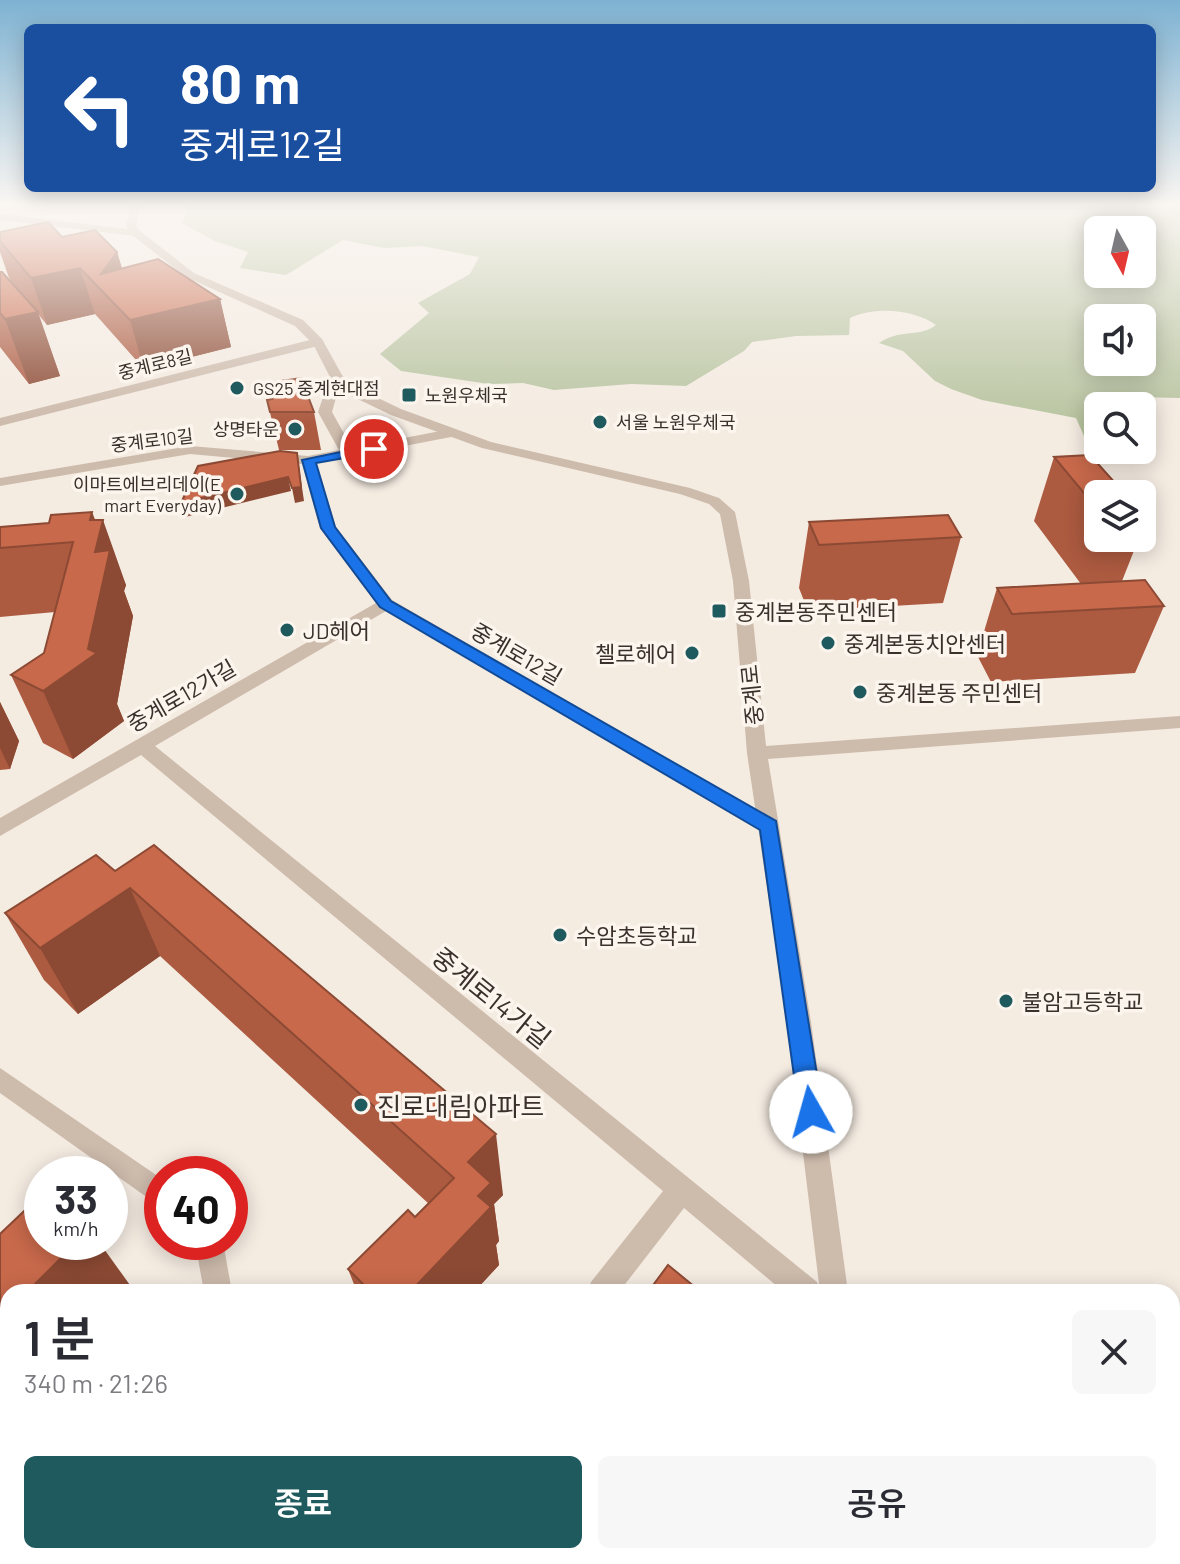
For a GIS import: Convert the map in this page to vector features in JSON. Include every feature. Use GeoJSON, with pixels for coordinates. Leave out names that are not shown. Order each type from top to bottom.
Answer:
{"type":"FeatureCollection","features":[{"type":"Feature","properties":{"kind":"street"},"geometry":{"type":"LineString","coordinates":[[199,279],[299,323],[318,342],[336,377],[325,412],[348,454]]}},
{"type":"Feature","properties":{"kind":"street","name":"중계로8길"},"geometry":{"type":"LineString","coordinates":[[0,422],[318,342]]}},
{"type":"Feature","properties":{"kind":"street","name":"중계로"},"geometry":{"type":"LineString","coordinates":[[336,377],[346,388],[451,433],[487,445],[685,491],[714,501],[727,512],[741,581],[757,753],[799,1022],[833,1284]]}},
{"type":"Feature","properties":{"kind":"street","name":"중계로10길"},"geometry":{"type":"LineString","coordinates":[[0,482],[190,450],[308,460],[451,433]]}},
{"type":"Feature","properties":{"kind":"street","name":"중계로12길"},"geometry":{"type":"LineString","coordinates":[[308,460],[328,528],[386,604],[769,826]]}},
{"type":"Feature","properties":{"kind":"street","name":"중계로12가길"},"geometry":{"type":"LineString","coordinates":[[0,828],[386,604]]}},
{"type":"Feature","properties":{"kind":"street"},"geometry":{"type":"LineString","coordinates":[[757,753],[1180,722]]}},
{"type":"Feature","properties":{"kind":"street","name":"중계로14가길"},"geometry":{"type":"LineString","coordinates":[[141,745],[797,1284]]}},
{"type":"Feature","properties":{"kind":"street"},"geometry":{"type":"LineString","coordinates":[[0,1079],[144,1182]]}},
{"type":"Feature","properties":{"kind":"street"},"geometry":{"type":"LineString","coordinates":[[607,1284],[682,1189]]}},
{"type":"Feature","properties":{"kind":"street"},"geometry":{"type":"LineString","coordinates":[[212,1260],[217,1284]]}},
{"type":"Feature","properties":{"kind":"green space"},"geometry":{"type":"Polygon","coordinates":[[[461,279],[1084,279],[1084,288],[1156,288],[1156,279],[1180,279],[1180,398],[1156,397],[1156,392],[1084,392],[1084,436],[1076,418],[982,400],[935,381],[903,351],[879,343],[936,325],[917,315],[894,311],[871,312],[850,318],[849,335],[796,336],[752,342],[744,351],[686,386],[631,384],[554,390],[523,383],[489,384],[401,371],[380,354],[429,313],[418,303],[461,279]]]}},
{"type":"Feature","properties":{"kind":"building"},"geometry":{"type":"Polygon","coordinates":[[[0,279],[8,279],[38,312],[5,319],[0,313],[0,279]]]}},
{"type":"Feature","properties":{"kind":"building"},"geometry":{"type":"Polygon","coordinates":[[[91,279],[189,279],[220,299],[130,320],[91,279]]]}},
{"type":"Feature","properties":{"kind":"building"},"geometry":{"type":"Polygon","coordinates":[[[301,378],[314,412],[270,412],[267,400],[272,399],[267,383],[301,378]]]}},
{"type":"Feature","properties":{"kind":"building"},"geometry":{"type":"Polygon","coordinates":[[[280,451],[297,453],[301,487],[292,488],[288,477],[181,503],[198,466],[280,451]]]}},
{"type":"Feature","properties":{"kind":"building"},"geometry":{"type":"Polygon","coordinates":[[[1084,455],[1084,464],[1098,464],[1112,480],[1084,480],[1084,493],[1054,457],[1084,455]]]}},
{"type":"Feature","properties":{"kind":"building"},"geometry":{"type":"Polygon","coordinates":[[[92,512],[90,520],[103,520],[95,552],[110,550],[88,649],[97,653],[43,691],[11,675],[44,653],[73,542],[0,548],[0,527],[49,523],[51,515],[92,512]]]}},
{"type":"Feature","properties":{"kind":"building"},"geometry":{"type":"Polygon","coordinates":[[[948,515],[961,537],[819,545],[809,522],[948,515]]]}},
{"type":"Feature","properties":{"kind":"building"},"geometry":{"type":"Polygon","coordinates":[[[1145,580],[1164,606],[1012,614],[997,588],[1145,580]]]}},
{"type":"Feature","properties":{"kind":"building"},"geometry":{"type":"Polygon","coordinates":[[[154,845],[496,1134],[468,1162],[491,1183],[478,1196],[491,1207],[418,1284],[363,1284],[348,1269],[408,1210],[415,1217],[454,1178],[130,888],[40,948],[5,913],[96,855],[115,871],[154,845]]]}},
{"type":"Feature","properties":{"kind":"building"},"geometry":{"type":"Polygon","coordinates":[[[24,1211],[24,1260],[59,1260],[35,1284],[0,1284],[0,1234],[24,1211]]]}},
{"type":"Feature","properties":{"kind":"building"},"geometry":{"type":"Polygon","coordinates":[[[668,1265],[691,1284],[654,1284],[668,1265]]]}},
{"type":"Feature","properties":{"kind":"place","name":"GS25 중계현대점"},"geometry":{"type":"Point","coordinates":[237,388]}},
{"type":"Feature","properties":{"kind":"place","name":"노원우체국"},"geometry":{"type":"Point","coordinates":[409,395]}},
{"type":"Feature","properties":{"kind":"place","name":"서울 노원우체국"},"geometry":{"type":"Point","coordinates":[600,422]}},
{"type":"Feature","properties":{"kind":"place","name":"상명타운"},"geometry":{"type":"Point","coordinates":[295,429]}},
{"type":"Feature","properties":{"kind":"place","name":"이마트에브리데이(E mart Everyday)"},"geometry":{"type":"Point","coordinates":[237,494]}},
{"type":"Feature","properties":{"kind":"place","name":"중계본동주민센터"},"geometry":{"type":"Point","coordinates":[719,611]}},
{"type":"Feature","properties":{"kind":"place","name":"JD헤어"},"geometry":{"type":"Point","coordinates":[287,630]}},
{"type":"Feature","properties":{"kind":"place","name":"중계본동치안센터"},"geometry":{"type":"Point","coordinates":[828,643]}},
{"type":"Feature","properties":{"kind":"place","name":"첼로헤어"},"geometry":{"type":"Point","coordinates":[692,653]}},
{"type":"Feature","properties":{"kind":"place","name":"중계본동 주민센터"},"geometry":{"type":"Point","coordinates":[860,692]}},
{"type":"Feature","properties":{"kind":"place","name":"수암초등학교"},"geometry":{"type":"Point","coordinates":[560,935]}},
{"type":"Feature","properties":{"kind":"place","name":"불암고등학교"},"geometry":{"type":"Point","coordinates":[1006,1001]}},
{"type":"Feature","properties":{"kind":"place","name":"진로대림아파트"},"geometry":{"type":"Point","coordinates":[361,1105]}},
{"type":"Feature","properties":{"kind":"route"},"geometry":{"type":"LineString","coordinates":[[374,449],[308,460],[328,528],[386,604],[769,826],[811,1112]]}}]}
